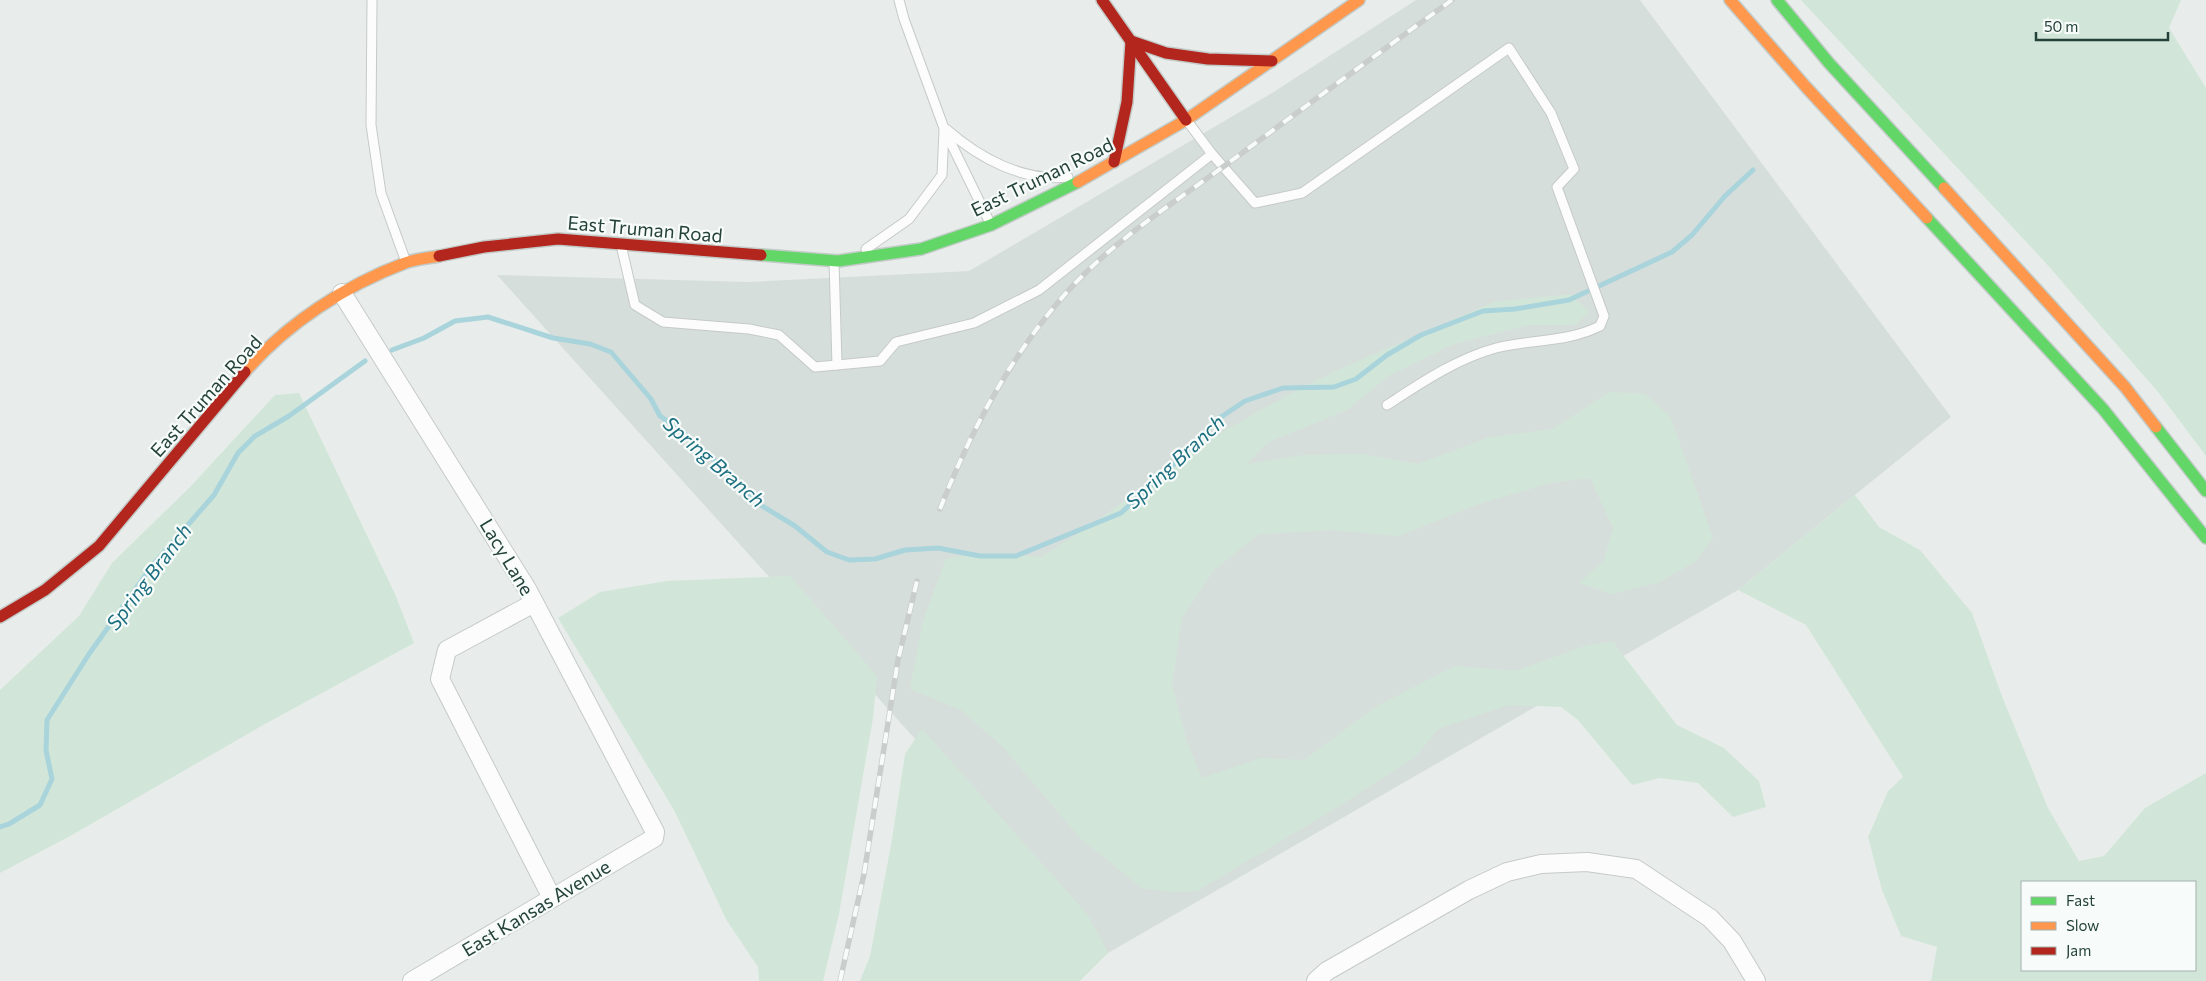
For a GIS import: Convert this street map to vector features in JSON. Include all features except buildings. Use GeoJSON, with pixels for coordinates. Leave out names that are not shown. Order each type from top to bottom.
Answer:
{"type":"FeatureCollection","features":[{"type":"Feature","properties":{"kind":"main road"},"geometry":{"type":"LineString","coordinates":[[1102,0],[1186,120]]}},
{"type":"Feature","properties":{"kind":"main road","name":"East Truman Road"},"geometry":{"type":"LineString","coordinates":[[0,617],[44,590],[99,546],[248,369],[297,323],[342,293],[406,262],[484,247],[558,239],[834,261],[921,249],[991,226],[1094,174],[1186,120],[1359,0]]}},
{"type":"Feature","properties":{"kind":"main road"},"geometry":{"type":"LineString","coordinates":[[1730,0],[1806,87],[2103,409],[2206,538]]}},
{"type":"Feature","properties":{"kind":"main road"},"geometry":{"type":"LineString","coordinates":[[1777,0],[1829,63],[2125,388],[2206,491]]}},
{"type":"Feature","properties":{"kind":"main road"},"geometry":{"type":"LineString","coordinates":[[1131,42],[1166,53],[1208,59],[1272,61]]}},
{"type":"Feature","properties":{"kind":"main road"},"geometry":{"type":"LineString","coordinates":[[1114,162],[1127,113],[1132,77],[1131,42]]}},
{"type":"Feature","properties":{"kind":"street","name":"Lacy Lane"},"geometry":{"type":"LineString","coordinates":[[342,293],[534,603],[655,832]]}},
{"type":"Feature","properties":{"kind":"street"},"geometry":{"type":"LineString","coordinates":[[534,603],[448,650],[440,679],[552,898]]}},
{"type":"Feature","properties":{"kind":"street","name":"East Kansas Avenue"},"geometry":{"type":"LineString","coordinates":[[412,981],[654,838],[655,832]]}},
{"type":"Feature","properties":{"kind":"street"},"geometry":{"type":"LineString","coordinates":[[1316,981],[1327,972],[1460,895],[1506,872],[1542,864],[1588,862],[1636,869],[1710,918],[1732,941],[1756,981]]}},
{"type":"Feature","properties":{"kind":"lane"},"geometry":{"type":"LineString","coordinates":[[372,0],[371,125],[380,193],[406,262]]}},
{"type":"Feature","properties":{"kind":"lane"},"geometry":{"type":"LineString","coordinates":[[899,0],[904,19],[944,128],[991,226]]}},
{"type":"Feature","properties":{"kind":"lane"},"geometry":{"type":"LineString","coordinates":[[1186,120],[1212,154],[1255,203],[1302,193],[1509,48],[1551,113],[1574,169],[1557,187],[1604,316],[1600,326],[1572,337],[1496,348],[1439,372],[1387,405]]}},
{"type":"Feature","properties":{"kind":"lane"},"geometry":{"type":"LineString","coordinates":[[944,128],[966,147],[993,163],[1028,173],[1059,178],[1094,174]]}},
{"type":"Feature","properties":{"kind":"lane"},"geometry":{"type":"LineString","coordinates":[[851,259],[909,219],[942,175],[944,128]]}},
{"type":"Feature","properties":{"kind":"lane"},"geometry":{"type":"LineString","coordinates":[[621,245],[635,305],[663,322],[749,329],[780,335],[815,367],[880,362],[896,342],[974,323],[1039,290],[1212,154]]}},
{"type":"Feature","properties":{"kind":"lane"},"geometry":{"type":"LineString","coordinates":[[834,261],[837,365]]}},
{"type":"Feature","properties":{"kind":"shaded area"},"geometry":{"type":"Polygon","coordinates":[[[1416,0],[1640,0],[1951,417],[1738,590],[1108,953],[497,275],[748,282],[969,271],[1272,93],[1416,0]]]}},
{"type":"Feature","properties":{"kind":"green space"},"geometry":{"type":"Polygon","coordinates":[[[1801,0],[2181,0],[2169,28],[2206,88],[2206,456],[2158,392],[2044,261],[1801,0]]]}},
{"type":"Feature","properties":{"kind":"green space"},"geometry":{"type":"Polygon","coordinates":[[[1571,294],[1589,312],[1575,325],[1529,325],[1454,344],[1388,376],[1347,410],[1268,442],[1247,464],[1303,455],[1362,454],[1418,464],[1490,437],[1553,429],[1609,392],[1645,394],[1670,416],[1713,538],[1695,562],[1657,583],[1612,594],[1579,583],[1604,561],[1613,528],[1590,478],[1550,483],[1479,504],[1399,536],[1333,530],[1259,534],[1214,570],[1182,618],[1172,684],[1187,742],[1202,778],[1261,758],[1304,760],[1377,706],[1455,666],[1515,671],[1588,645],[1613,642],[1677,725],[1724,748],[1759,781],[1766,807],[1733,817],[1698,783],[1660,778],[1632,785],[1578,720],[1561,707],[1508,705],[1438,729],[1415,757],[1333,810],[1197,891],[1172,892],[1142,888],[1079,837],[1004,748],[961,710],[910,689],[923,621],[946,559],[979,553],[1041,557],[1090,526],[1203,443],[1288,395],[1342,368],[1494,302],[1571,294]]]}},
{"type":"Feature","properties":{"kind":"green space"},"geometry":{"type":"Polygon","coordinates":[[[299,393],[395,594],[414,643],[265,724],[72,835],[0,873],[0,690],[79,616],[112,563],[190,487],[275,395],[299,393]]]}},
{"type":"Feature","properties":{"kind":"green space"},"geometry":{"type":"Polygon","coordinates":[[[1855,495],[1879,527],[1920,550],[1972,613],[2003,699],[2048,808],[2079,861],[2104,856],[2145,808],[2206,773],[2206,981],[1931,981],[1937,947],[1901,936],[1882,890],[1868,837],[1888,791],[1903,777],[1806,625],[1738,590],[1855,495]]]}},
{"type":"Feature","properties":{"kind":"green space"},"geometry":{"type":"Polygon","coordinates":[[[790,576],[877,676],[873,718],[839,914],[823,981],[759,981],[758,967],[727,921],[674,810],[558,618],[600,592],[667,581],[790,576]]]}},
{"type":"Feature","properties":{"kind":"green space"},"geometry":{"type":"Polygon","coordinates":[[[922,729],[1087,914],[1108,953],[1080,981],[860,981],[870,956],[891,845],[905,754],[922,729]]]}},
{"type":"Feature","properties":{"kind":"waterway","name":"Spring Branch"},"geometry":{"type":"LineString","coordinates":[[392,350],[424,338],[455,321],[488,317],[553,338],[590,344],[611,352],[651,399],[660,416],[679,429],[738,481],[754,501],[795,526],[827,552],[849,560],[875,559],[905,550],[938,548],[980,556],[1016,556],[1121,513],[1182,457],[1218,419],[1245,401],[1283,388],[1334,387],[1356,379],[1387,355],[1421,335],[1483,311],[1515,309],[1569,300],[1672,252],[1692,235],[1725,196],[1753,170]]}},
{"type":"Feature","properties":{"kind":"waterway","name":"Spring Branch"},"geometry":{"type":"LineString","coordinates":[[0,827],[9,824],[40,805],[52,779],[46,750],[47,720],[89,654],[152,566],[214,495],[238,453],[255,436],[289,416],[365,361]]}},
{"type":"Feature","properties":{"kind":"railway"},"geometry":{"type":"LineString","coordinates":[[940,509],[979,422],[1010,368],[1046,316],[1084,274],[1142,225],[1452,0]]}},
{"type":"Feature","properties":{"kind":"railway"},"geometry":{"type":"LineString","coordinates":[[840,981],[864,874],[898,660],[917,581]]}},
{"type":"Feature","properties":{"kind":"traffic: fast"},"geometry":{"type":"LineString","coordinates":[[1777,0],[1829,63],[1944,188]]}},
{"type":"Feature","properties":{"kind":"traffic: fast"},"geometry":{"type":"LineString","coordinates":[[761,255],[838,261],[921,249],[991,225],[1078,182]]}},
{"type":"Feature","properties":{"kind":"traffic: fast"},"geometry":{"type":"LineString","coordinates":[[1927,218],[2103,409],[2206,538]]}},
{"type":"Feature","properties":{"kind":"traffic: fast"},"geometry":{"type":"LineString","coordinates":[[2156,427],[2206,491]]}},
{"type":"Feature","properties":{"kind":"traffic: slow"},"geometry":{"type":"LineString","coordinates":[[1078,182],[1186,120],[1359,0]]}},
{"type":"Feature","properties":{"kind":"traffic: slow"},"geometry":{"type":"LineString","coordinates":[[1730,0],[1806,87],[1927,218]]}},
{"type":"Feature","properties":{"kind":"traffic: slow"},"geometry":{"type":"LineString","coordinates":[[1944,188],[2125,387],[2156,427]]}},
{"type":"Feature","properties":{"kind":"traffic: slow"},"geometry":{"type":"LineString","coordinates":[[245,372],[261,354],[298,322],[339,294],[405,263],[439,256]]}},
{"type":"Feature","properties":{"kind":"traffic: jam"},"geometry":{"type":"LineString","coordinates":[[1102,0],[1186,120]]}},
{"type":"Feature","properties":{"kind":"traffic: jam"},"geometry":{"type":"LineString","coordinates":[[1114,162],[1127,102],[1131,41],[1166,53],[1208,59],[1272,61]]}},
{"type":"Feature","properties":{"kind":"traffic: jam"},"geometry":{"type":"LineString","coordinates":[[439,256],[484,247],[558,239],[761,255]]}},
{"type":"Feature","properties":{"kind":"traffic: jam"},"geometry":{"type":"LineString","coordinates":[[0,617],[45,590],[99,546],[245,372]]}}]}
